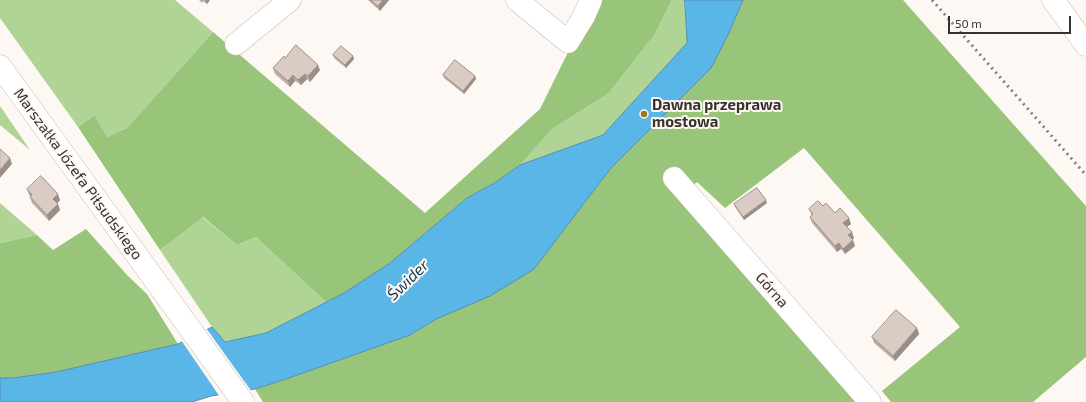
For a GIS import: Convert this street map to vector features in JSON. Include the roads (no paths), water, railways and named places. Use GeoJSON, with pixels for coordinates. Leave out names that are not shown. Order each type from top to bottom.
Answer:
{"type":"FeatureCollection","features":[{"type":"Feature","properties":{"kind":"main road"},"geometry":{"type":"LineString","coordinates":[[236,44],[290,0]]}},
{"type":"Feature","properties":{"kind":"main road"},"geometry":{"type":"LineString","coordinates":[[517,0],[568,42],[584,16],[591,0]]}},
{"type":"Feature","properties":{"kind":"main road"},"geometry":{"type":"LineString","coordinates":[[1054,0],[1086,45]]}},
{"type":"Feature","properties":{"kind":"main road","name":"Marszałka Józefa Piłsudskiego"},"geometry":{"type":"LineString","coordinates":[[0,66],[243,402]]}},
{"type":"Feature","properties":{"kind":"main road","name":"Górna"},"geometry":{"type":"LineString","coordinates":[[674,178],[870,402]]}},
{"type":"Feature","properties":{"kind":"water","name":"Świder"},"geometry":{"type":"Polygon","coordinates":[[[685,0],[743,0],[728,35],[711,68],[611,168],[534,269],[490,296],[436,319],[410,335],[255,389],[211,396],[192,402],[0,402],[0,378],[13,378],[56,372],[178,344],[212,327],[225,342],[266,333],[344,293],[390,263],[467,198],[496,182],[520,165],[603,135],[687,43],[685,0]]]}},
{"type":"Feature","properties":{"kind":"railway"},"geometry":{"type":"LineString","coordinates":[[932,0],[1086,175]]}},
{"type":"Feature","properties":{"kind":"place","name":"Dawna przeprawa mostowa"},"geometry":{"type":"Point","coordinates":[644,114]}}]}
